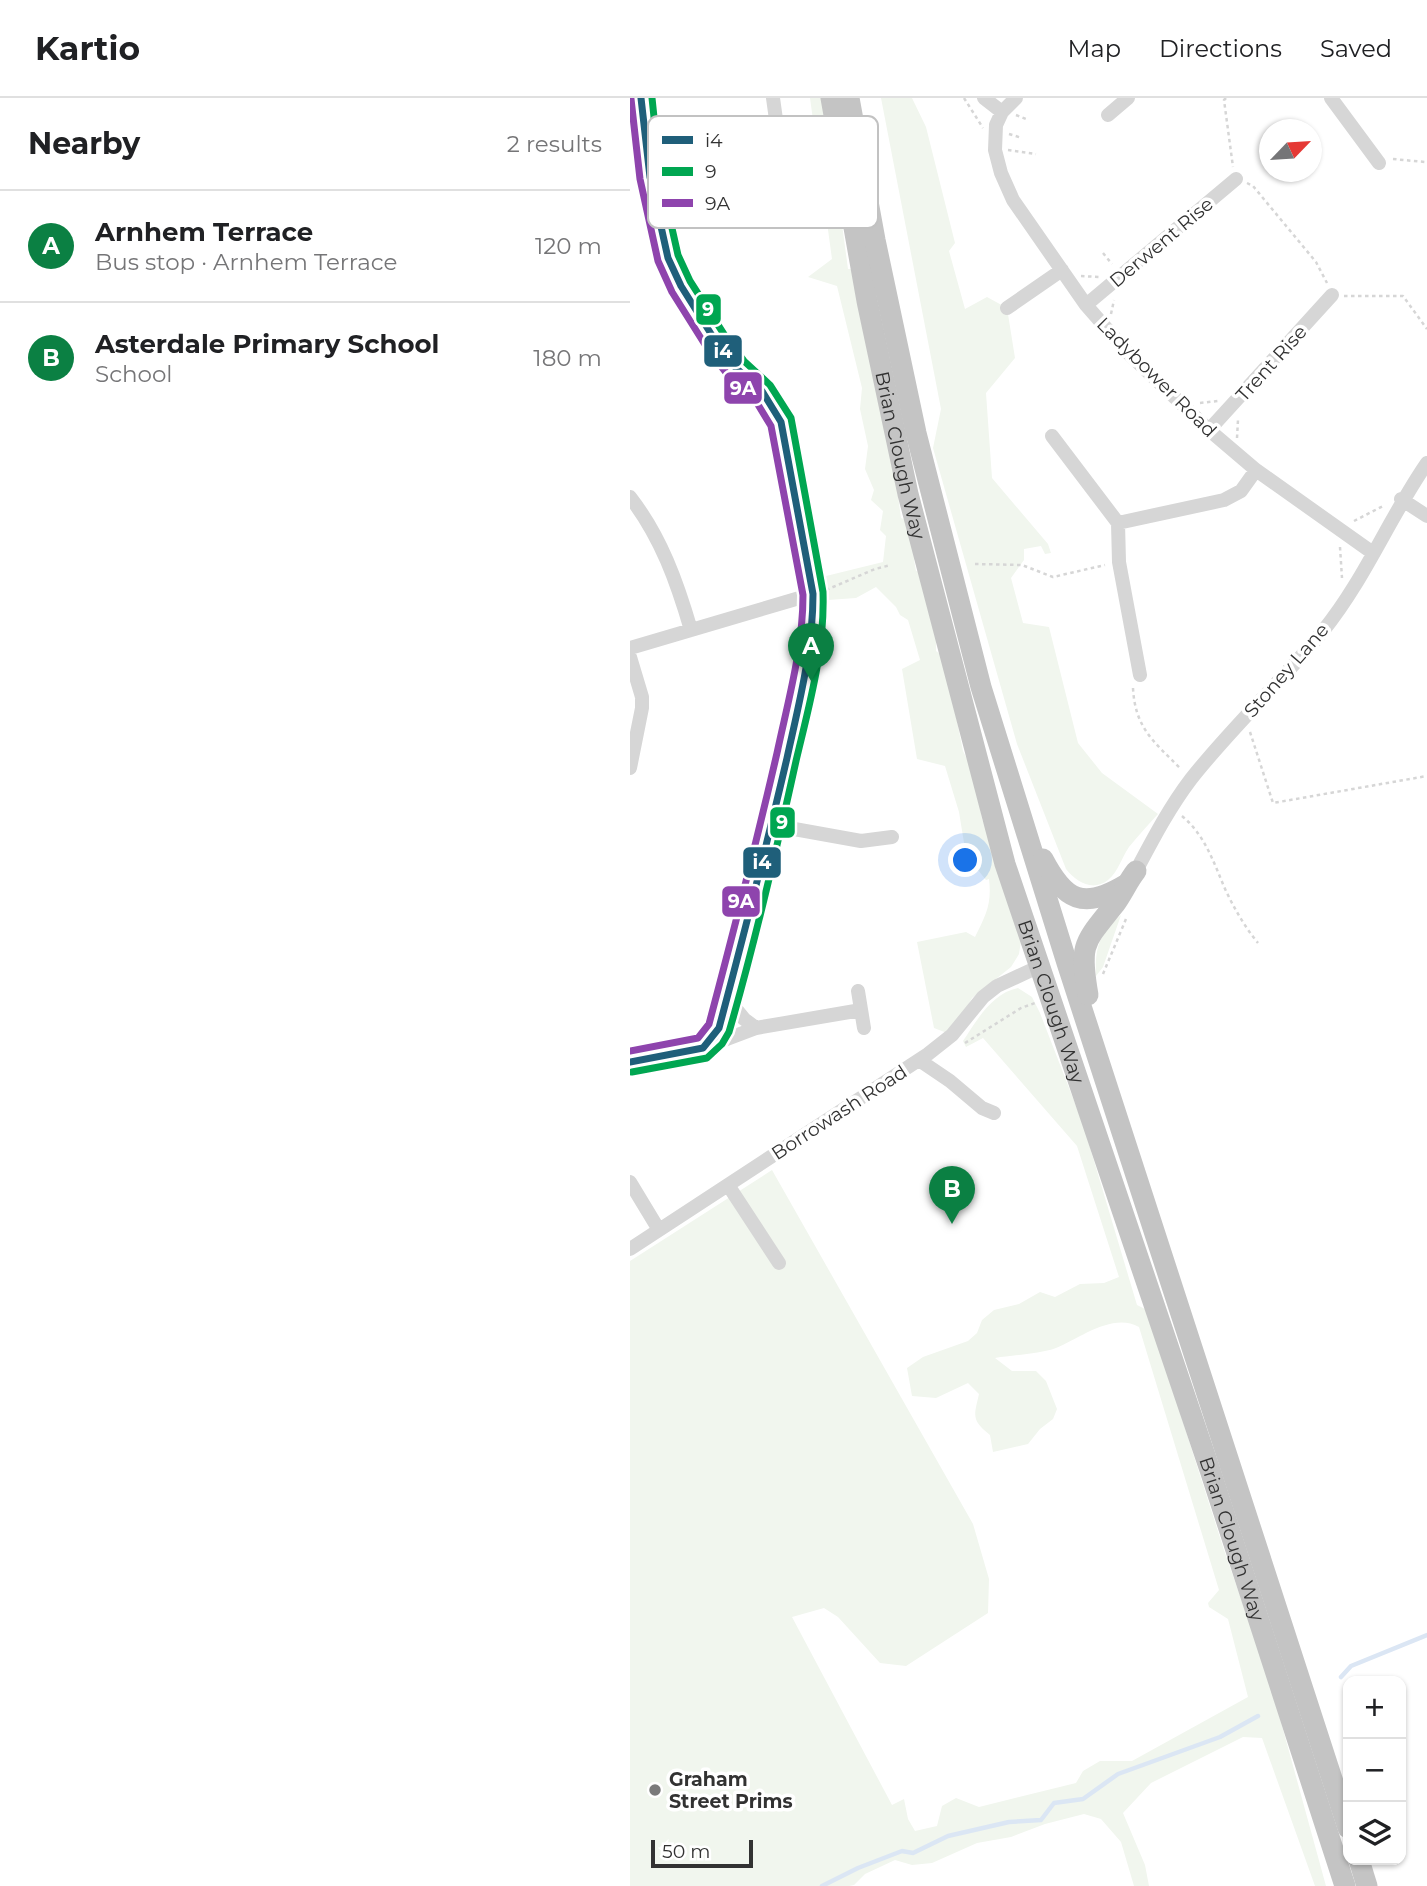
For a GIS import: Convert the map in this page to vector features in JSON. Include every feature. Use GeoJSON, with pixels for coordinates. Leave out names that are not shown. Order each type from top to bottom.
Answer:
{"type":"FeatureCollection","features":[{"type":"Feature","properties":{"kind":"highway","name":"Brian Clough Way"},"geometry":{"type":"LineString","coordinates":[[831,98],[834,116]]}},
{"type":"Feature","properties":{"kind":"highway","name":"Brian Clough Way"},"geometry":{"type":"LineString","coordinates":[[849,98],[852,116]]}},
{"type":"Feature","properties":{"kind":"highway","name":"Brian Clough Way"},"geometry":{"type":"LineString","coordinates":[[854,228],[908,494],[1005,864],[1201,1445],[1345,1886]]}},
{"type":"Feature","properties":{"kind":"highway","name":"Brian Clough Way"},"geometry":{"type":"LineString","coordinates":[[873,228],[928,486],[981,687],[1020,818],[1343,1813]]}},
{"type":"Feature","properties":{"kind":"highway"},"geometry":{"type":"LineString","coordinates":[[1020,818],[1051,874],[1070,895],[1083,900],[1094,899],[1108,894],[1131,878]]}},
{"type":"Feature","properties":{"kind":"highway"},"geometry":{"type":"LineString","coordinates":[[1120,1123],[1092,1013],[1084,960],[1090,934],[1131,878]]}},
{"type":"Feature","properties":{"kind":"highway"},"geometry":{"type":"LineString","coordinates":[[1361,1865],[1367,1886]]}},
{"type":"Feature","properties":{"kind":"street"},"geometry":{"type":"LineString","coordinates":[[641,98],[648,159]]}},
{"type":"Feature","properties":{"kind":"street"},"geometry":{"type":"LineString","coordinates":[[773,98],[776,116]]}},
{"type":"Feature","properties":{"kind":"street"},"geometry":{"type":"LineString","coordinates":[[984,98],[1008,113],[1016,98]]}},
{"type":"Feature","properties":{"kind":"street"},"geometry":{"type":"LineString","coordinates":[[1108,115],[1128,98]]}},
{"type":"Feature","properties":{"kind":"street"},"geometry":{"type":"LineString","coordinates":[[1331,98],[1379,163]]}},
{"type":"Feature","properties":{"kind":"street","name":"Ladybower Road"},"geometry":{"type":"LineString","coordinates":[[1008,113],[996,125],[1000,137],[1001,173],[1013,200],[1086,304],[1127,352],[1209,430],[1256,470],[1373,553]]}},
{"type":"Feature","properties":{"kind":"street","name":"Derwent Rise"},"geometry":{"type":"LineString","coordinates":[[1086,304],[1234,172]]}},
{"type":"Feature","properties":{"kind":"street"},"geometry":{"type":"LineString","coordinates":[[661,228],[668,258],[681,286],[718,345],[736,368],[762,391],[781,422],[813,594],[814,614],[809,653],[772,825],[719,1028],[703,1048]]}},
{"type":"Feature","properties":{"kind":"street"},"geometry":{"type":"LineString","coordinates":[[1007,308],[1062,270]]}},
{"type":"Feature","properties":{"kind":"street","name":"Trent Rise"},"geometry":{"type":"LineString","coordinates":[[1209,430],[1332,295]]}},
{"type":"Feature","properties":{"kind":"street"},"geometry":{"type":"LineString","coordinates":[[1052,436],[1118,523],[1119,562],[1140,676]]}},
{"type":"Feature","properties":{"kind":"street","name":"Stoney Lane"},"geometry":{"type":"LineString","coordinates":[[1131,878],[1170,809],[1191,779],[1322,632],[1352,592],[1402,499],[1427,463]]}},
{"type":"Feature","properties":{"kind":"street"},"geometry":{"type":"LineString","coordinates":[[1118,523],[1224,500],[1241,491],[1256,470]]}},
{"type":"Feature","properties":{"kind":"street"},"geometry":{"type":"LineString","coordinates":[[630,497],[660,543],[681,593],[691,630]]}},
{"type":"Feature","properties":{"kind":"street"},"geometry":{"type":"LineString","coordinates":[[1402,499],[1427,516]]}},
{"type":"Feature","properties":{"kind":"street"},"geometry":{"type":"LineString","coordinates":[[630,648],[813,594]]}},
{"type":"Feature","properties":{"kind":"street"},"geometry":{"type":"LineString","coordinates":[[630,657],[642,708],[630,768]]}},
{"type":"Feature","properties":{"kind":"street"},"geometry":{"type":"LineString","coordinates":[[772,825],[861,841],[892,837]]}},
{"type":"Feature","properties":{"kind":"street","name":"Borrowash Road"},"geometry":{"type":"LineString","coordinates":[[630,1249],[919,1060],[953,1035],[983,998],[998,986],[1038,967]]}},
{"type":"Feature","properties":{"kind":"street"},"geometry":{"type":"LineString","coordinates":[[858,991],[864,1028]]}},
{"type":"Feature","properties":{"kind":"street"},"geometry":{"type":"LineString","coordinates":[[727,998],[744,1019],[756,1028]]}},
{"type":"Feature","properties":{"kind":"street"},"geometry":{"type":"LineString","coordinates":[[630,1062],[703,1048],[756,1028],[861,1010]]}},
{"type":"Feature","properties":{"kind":"street"},"geometry":{"type":"LineString","coordinates":[[919,1060],[982,1108],[993,1112]]}},
{"type":"Feature","properties":{"kind":"street"},"geometry":{"type":"LineString","coordinates":[[630,1182],[659,1230]]}},
{"type":"Feature","properties":{"kind":"street"},"geometry":{"type":"LineString","coordinates":[[728,1185],[779,1263]]}},
{"type":"Feature","properties":{"kind":"path"},"geometry":{"type":"LineString","coordinates":[[964,98],[985,133],[1022,138]]}},
{"type":"Feature","properties":{"kind":"path"},"geometry":{"type":"LineString","coordinates":[[1226,98],[1224,100],[1234,172],[1254,186],[1316,262],[1332,295],[1403,296],[1427,329]]}},
{"type":"Feature","properties":{"kind":"path"},"geometry":{"type":"LineString","coordinates":[[1008,113],[1026,119]]}},
{"type":"Feature","properties":{"kind":"path"},"geometry":{"type":"LineString","coordinates":[[1007,149],[1036,154]]}},
{"type":"Feature","properties":{"kind":"path"},"geometry":{"type":"LineString","coordinates":[[1379,163],[1393,159],[1427,160]]}},
{"type":"Feature","properties":{"kind":"path"},"geometry":{"type":"LineString","coordinates":[[975,564],[1022,565],[1053,577],[1119,562]]}},
{"type":"Feature","properties":{"kind":"path"},"geometry":{"type":"LineString","coordinates":[[813,594],[891,565]]}},
{"type":"Feature","properties":{"kind":"path"},"geometry":{"type":"LineString","coordinates":[[1140,676],[1133,687],[1140,725],[1191,779]]}},
{"type":"Feature","properties":{"kind":"path"},"geometry":{"type":"LineString","coordinates":[[1245,717],[1272,803],[1427,776]]}},
{"type":"Feature","properties":{"kind":"path"},"geometry":{"type":"LineString","coordinates":[[1170,809],[1184,818],[1197,832],[1211,855],[1237,914],[1258,943]]}},
{"type":"Feature","properties":{"kind":"path"},"geometry":{"type":"LineString","coordinates":[[1100,981],[1126,919]]}},
{"type":"Feature","properties":{"kind":"path"},"geometry":{"type":"LineString","coordinates":[[956,1048],[1021,1008],[1039,1001]]}},
{"type":"Feature","properties":{"kind":"shaded area"},"geometry":{"type":"Polygon","coordinates":[[[810,98],[825,98],[827,116],[812,116],[810,98]]]}},
{"type":"Feature","properties":{"kind":"shaded area"},"geometry":{"type":"Polygon","coordinates":[[[881,98],[912,98],[926,127],[955,243],[949,251],[965,309],[987,297],[1007,308],[1015,358],[986,393],[992,478],[1048,544],[1051,553],[1045,554],[1041,546],[1024,549],[1024,560],[1011,578],[1023,623],[1049,627],[1078,743],[1102,773],[1158,814],[1129,847],[1111,877],[1102,884],[1085,884],[1066,869],[1017,744],[933,448],[941,409],[881,98]]]}},
{"type":"Feature","properties":{"kind":"shaded area"},"geometry":{"type":"Polygon","coordinates":[[[828,228],[842,228],[848,269],[854,269],[894,467],[901,518],[910,522],[922,555],[914,560],[916,571],[924,573],[936,626],[936,651],[944,657],[963,751],[974,773],[982,819],[993,843],[1021,941],[1019,954],[1011,967],[972,998],[963,1015],[947,1033],[934,1028],[917,942],[966,932],[975,937],[987,909],[990,896],[989,879],[986,880],[966,855],[959,812],[945,766],[917,759],[902,669],[920,660],[908,620],[900,615],[896,607],[876,587],[856,598],[828,600],[826,576],[883,562],[886,536],[880,530],[883,511],[871,500],[874,490],[865,469],[868,446],[860,409],[862,388],[837,286],[808,277],[832,259],[828,228]]]}},
{"type":"Feature","properties":{"kind":"shaded area"},"geometry":{"type":"Polygon","coordinates":[[[1121,915],[1103,967],[1096,976],[1096,957],[1100,942],[1121,915]]]}},
{"type":"Feature","properties":{"kind":"shaded area"},"geometry":{"type":"Polygon","coordinates":[[[1018,988],[1032,997],[1040,1013],[1083,1124],[1137,1305],[1147,1310],[1224,1550],[1270,1682],[1326,1886],[1315,1886],[1262,1738],[1243,1737],[1151,1783],[1123,1813],[1145,1865],[1149,1886],[1134,1886],[1121,1842],[1101,1819],[1084,1814],[1045,1824],[1011,1837],[977,1843],[932,1863],[912,1865],[895,1860],[865,1874],[854,1885],[849,1886],[630,1886],[630,1261],[772,1170],[973,1524],[989,1579],[988,1613],[906,1666],[880,1663],[838,1617],[824,1608],[792,1617],[892,1805],[904,1799],[908,1819],[915,1831],[937,1826],[942,1806],[956,1798],[979,1807],[1076,1783],[1083,1771],[1100,1761],[1132,1761],[1248,1697],[1228,1619],[1209,1607],[1208,1603],[1219,1590],[1139,1327],[1129,1323],[1108,1324],[1050,1350],[995,1358],[1012,1371],[1036,1371],[1046,1381],[1057,1409],[1053,1419],[1040,1429],[1028,1444],[993,1452],[990,1435],[976,1417],[979,1394],[968,1383],[936,1398],[912,1396],[907,1368],[923,1357],[968,1341],[977,1333],[982,1320],[994,1310],[1019,1304],[1040,1292],[1055,1297],[1080,1284],[1104,1283],[1119,1277],[1077,1146],[983,1038],[966,1047],[963,1041],[993,1001],[1018,988]]]}},
{"type":"Feature","properties":{"kind":"waterway"},"geometry":{"type":"LineString","coordinates":[[1341,1677],[1351,1666],[1427,1635]]}},
{"type":"Feature","properties":{"kind":"waterway"},"geometry":{"type":"LineString","coordinates":[[822,1886],[858,1868],[902,1851],[913,1853],[948,1836],[1009,1822],[1041,1820],[1054,1803],[1083,1799],[1118,1774],[1220,1737],[1258,1716]]}},
{"type":"Feature","properties":{"kind":"transit line","name":"i4"},"geometry":{"type":"LineString","coordinates":[[641,98],[648,159]]}},
{"type":"Feature","properties":{"kind":"transit line","name":"9"},"geometry":{"type":"LineString","coordinates":[[652,98],[654,116]]}},
{"type":"Feature","properties":{"kind":"transit line","name":"9A"},"geometry":{"type":"LineString","coordinates":[[631,99],[640,179],[648,215]]}},
{"type":"Feature","properties":{"kind":"transit line","name":"9A"},"geometry":{"type":"LineString","coordinates":[[630,1051],[698,1038],[709,1024],[753,855],[790,694],[798,655],[803,595],[771,426],[754,398],[728,375],[709,351],[672,292],[658,261],[651,228]]}},
{"type":"Feature","properties":{"kind":"transit line","name":"i4"},"geometry":{"type":"LineString","coordinates":[[630,1062],[703,1048],[719,1028],[796,717],[808,656],[813,594],[781,422],[762,391],[736,368],[718,345],[681,286],[668,258],[661,228]]}},
{"type":"Feature","properties":{"kind":"transit line","name":"9"},"geometry":{"type":"LineString","coordinates":[[632,1072],[707,1058],[722,1044],[729,1032],[765,897],[811,699],[823,614],[823,592],[791,418],[770,385],[744,361],[727,339],[690,281],[678,255],[672,228]]}},
{"type":"Feature","properties":{"kind":"place","name":"Arnhem Terrace"},"geometry":{"type":"Point","coordinates":[811,681]}},
{"type":"Feature","properties":{"kind":"place","name":"Asterdale Primary School"},"geometry":{"type":"Point","coordinates":[952,1224]}},
{"type":"Feature","properties":{"kind":"place","name":"Graham Street Prims"},"geometry":{"type":"Point","coordinates":[655,1790]}}]}
